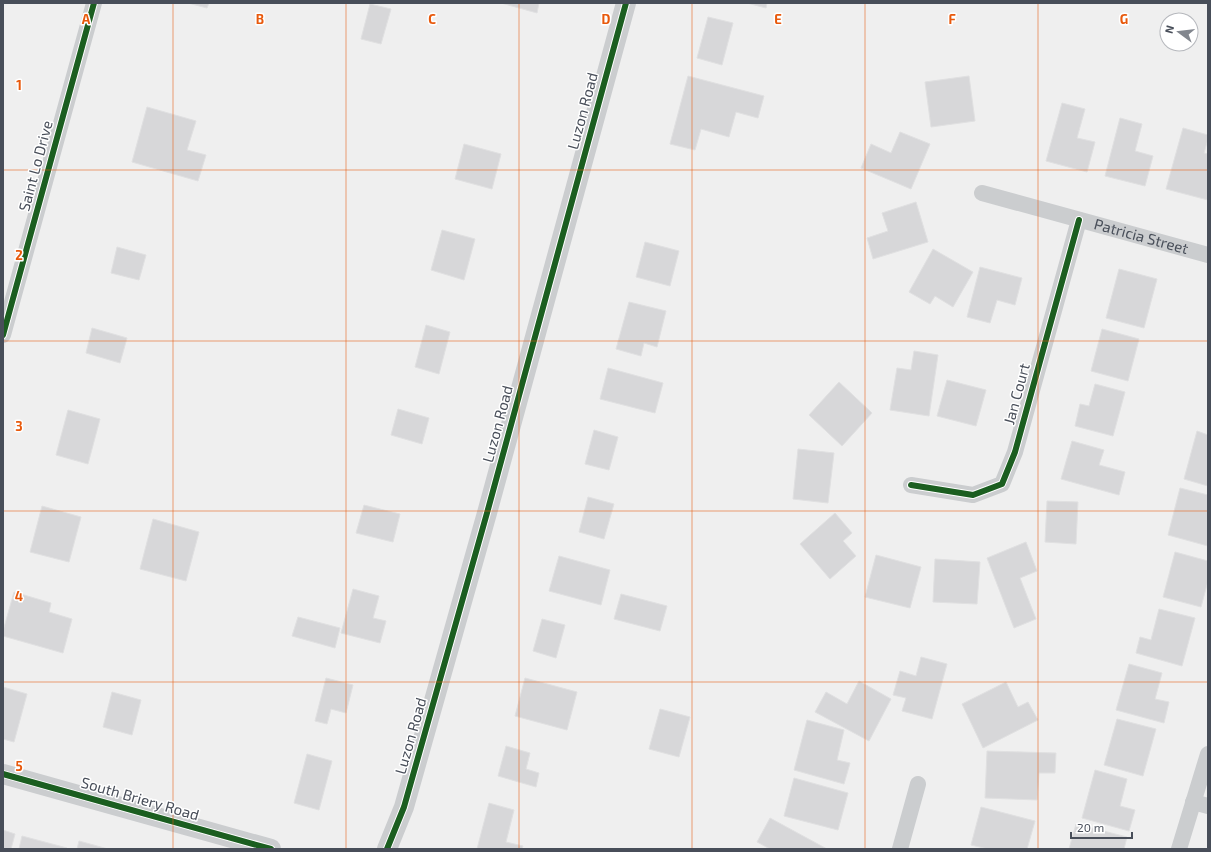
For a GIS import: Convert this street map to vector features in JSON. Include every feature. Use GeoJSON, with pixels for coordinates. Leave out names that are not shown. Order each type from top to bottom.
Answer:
{"type":"FeatureCollection","features":[{"type":"Feature","properties":{"kind":"street","name":"Saint Lo Drive"},"geometry":{"type":"LineString","coordinates":[[3,335],[94,3]]}},
{"type":"Feature","properties":{"kind":"street","name":"Luzon Road"},"geometry":{"type":"LineString","coordinates":[[387,849],[404,807],[415,769],[489,506],[626,3]]}},
{"type":"Feature","properties":{"kind":"street","name":"Patricia Street"},"geometry":{"type":"LineString","coordinates":[[982,193],[1208,256]]}},
{"type":"Feature","properties":{"kind":"street","name":"Jan Court"},"geometry":{"type":"LineString","coordinates":[[911,485],[973,495],[1002,484],[1014,452],[1079,220]]}},
{"type":"Feature","properties":{"kind":"street"},"geometry":{"type":"LineString","coordinates":[[1179,849],[1200,804],[1208,754]]}},
{"type":"Feature","properties":{"kind":"street","name":"South Briery Road"},"geometry":{"type":"LineString","coordinates":[[3,774],[270,849]]}},
{"type":"Feature","properties":{"kind":"street"},"geometry":{"type":"LineString","coordinates":[[900,849],[918,784]]}},
{"type":"Feature","properties":{"kind":"building"},"geometry":{"type":"Polygon","coordinates":[[[188,3],[209,3],[207,8],[188,3]]]}},
{"type":"Feature","properties":{"kind":"building"},"geometry":{"type":"Polygon","coordinates":[[[501,3],[539,3],[537,13],[501,3]]]}},
{"type":"Feature","properties":{"kind":"building"},"geometry":{"type":"Polygon","coordinates":[[[747,3],[767,3],[766,8],[747,3]]]}},
{"type":"Feature","properties":{"kind":"building"},"geometry":{"type":"Polygon","coordinates":[[[370,4],[391,9],[381,44],[361,39],[370,4]]]}},
{"type":"Feature","properties":{"kind":"building"},"geometry":{"type":"Polygon","coordinates":[[[708,17],[733,23],[722,65],[697,58],[708,17]]]}},
{"type":"Feature","properties":{"kind":"building"},"geometry":{"type":"Polygon","coordinates":[[[688,76],[764,96],[758,118],[736,112],[729,137],[701,129],[695,150],[670,144],[688,76]]]}},
{"type":"Feature","properties":{"kind":"building"},"geometry":{"type":"Polygon","coordinates":[[[969,76],[975,121],[931,127],[925,82],[969,76]]]}},
{"type":"Feature","properties":{"kind":"building"},"geometry":{"type":"Polygon","coordinates":[[[1062,103],[1085,109],[1077,138],[1095,142],[1087,172],[1046,161],[1062,103]]]}},
{"type":"Feature","properties":{"kind":"building"},"geometry":{"type":"Polygon","coordinates":[[[147,107],[196,121],[187,150],[206,155],[198,181],[132,162],[147,107]]]}},
{"type":"Feature","properties":{"kind":"building"},"geometry":{"type":"Polygon","coordinates":[[[1120,118],[1142,124],[1135,151],[1153,156],[1145,186],[1105,176],[1120,118]]]}},
{"type":"Feature","properties":{"kind":"building"},"geometry":{"type":"Polygon","coordinates":[[[1183,128],[1208,135],[1204,153],[1208,154],[1208,200],[1166,189],[1183,128]]]}},
{"type":"Feature","properties":{"kind":"building"},"geometry":{"type":"Polygon","coordinates":[[[900,132],[930,144],[911,189],[861,168],[871,144],[891,153],[900,132]]]}},
{"type":"Feature","properties":{"kind":"building"},"geometry":{"type":"Polygon","coordinates":[[[464,144],[501,154],[492,189],[455,179],[464,144]]]}},
{"type":"Feature","properties":{"kind":"building"},"geometry":{"type":"Polygon","coordinates":[[[916,202],[928,242],[873,259],[867,238],[888,231],[882,213],[916,202]]]}},
{"type":"Feature","properties":{"kind":"building"},"geometry":{"type":"Polygon","coordinates":[[[442,230],[475,239],[464,280],[431,270],[442,230]]]}},
{"type":"Feature","properties":{"kind":"building"},"geometry":{"type":"Polygon","coordinates":[[[645,242],[679,251],[670,286],[636,277],[645,242]]]}},
{"type":"Feature","properties":{"kind":"building"},"geometry":{"type":"Polygon","coordinates":[[[117,247],[146,255],[139,280],[111,273],[117,247]]]}},
{"type":"Feature","properties":{"kind":"building"},"geometry":{"type":"Polygon","coordinates":[[[933,249],[973,272],[953,307],[935,296],[930,304],[909,292],[933,249]]]}},
{"type":"Feature","properties":{"kind":"building"},"geometry":{"type":"Polygon","coordinates":[[[980,267],[1022,278],[1015,305],[997,300],[990,323],[967,317],[980,267]]]}},
{"type":"Feature","properties":{"kind":"building"},"geometry":{"type":"Polygon","coordinates":[[[1119,269],[1157,279],[1144,328],[1106,318],[1119,269]]]}},
{"type":"Feature","properties":{"kind":"building"},"geometry":{"type":"Polygon","coordinates":[[[629,302],[666,311],[657,347],[644,343],[641,356],[616,349],[629,302]]]}},
{"type":"Feature","properties":{"kind":"building"},"geometry":{"type":"Polygon","coordinates":[[[426,325],[450,332],[439,374],[415,367],[426,325]]]}},
{"type":"Feature","properties":{"kind":"building"},"geometry":{"type":"Polygon","coordinates":[[[92,328],[127,338],[120,363],[86,353],[92,328]]]}},
{"type":"Feature","properties":{"kind":"building"},"geometry":{"type":"Polygon","coordinates":[[[1102,329],[1139,339],[1128,381],[1091,371],[1102,329]]]}},
{"type":"Feature","properties":{"kind":"building"},"geometry":{"type":"Polygon","coordinates":[[[914,351],[938,355],[929,416],[890,410],[897,368],[911,370],[914,351]]]}},
{"type":"Feature","properties":{"kind":"building"},"geometry":{"type":"Polygon","coordinates":[[[608,368],[663,383],[655,413],[600,399],[608,368]]]}},
{"type":"Feature","properties":{"kind":"building"},"geometry":{"type":"Polygon","coordinates":[[[947,380],[986,390],[976,426],[937,416],[947,380]]]}},
{"type":"Feature","properties":{"kind":"building"},"geometry":{"type":"Polygon","coordinates":[[[839,382],[872,413],[842,446],[809,415],[839,382]]]}},
{"type":"Feature","properties":{"kind":"building"},"geometry":{"type":"Polygon","coordinates":[[[1095,384],[1125,392],[1113,436],[1075,426],[1080,404],[1089,406],[1095,384]]]}},
{"type":"Feature","properties":{"kind":"building"},"geometry":{"type":"Polygon","coordinates":[[[398,409],[429,418],[422,444],[391,435],[398,409]]]}},
{"type":"Feature","properties":{"kind":"building"},"geometry":{"type":"Polygon","coordinates":[[[68,410],[100,419],[88,464],[56,455],[68,410]]]}},
{"type":"Feature","properties":{"kind":"building"},"geometry":{"type":"Polygon","coordinates":[[[594,430],[618,437],[609,470],[585,464],[594,430]]]}},
{"type":"Feature","properties":{"kind":"building"},"geometry":{"type":"Polygon","coordinates":[[[1197,431],[1208,435],[1208,486],[1184,479],[1197,431]]]}},
{"type":"Feature","properties":{"kind":"building"},"geometry":{"type":"Polygon","coordinates":[[[1072,441],[1104,450],[1099,465],[1125,472],[1119,495],[1061,479],[1072,441]]]}},
{"type":"Feature","properties":{"kind":"building"},"geometry":{"type":"Polygon","coordinates":[[[798,449],[834,453],[828,503],[793,499],[798,449]]]}},
{"type":"Feature","properties":{"kind":"building"},"geometry":{"type":"Polygon","coordinates":[[[1180,488],[1208,495],[1208,546],[1168,535],[1180,488]]]}},
{"type":"Feature","properties":{"kind":"building"},"geometry":{"type":"Polygon","coordinates":[[[588,497],[614,504],[604,539],[579,532],[588,497]]]}},
{"type":"Feature","properties":{"kind":"building"},"geometry":{"type":"Polygon","coordinates":[[[1047,501],[1078,502],[1076,544],[1045,542],[1047,501]]]}},
{"type":"Feature","properties":{"kind":"building"},"geometry":{"type":"Polygon","coordinates":[[[364,505],[400,514],[393,542],[356,533],[364,505]]]}},
{"type":"Feature","properties":{"kind":"building"},"geometry":{"type":"Polygon","coordinates":[[[42,506],[81,517],[69,562],[30,552],[42,506]]]}},
{"type":"Feature","properties":{"kind":"building"},"geometry":{"type":"Polygon","coordinates":[[[835,513],[852,533],[843,541],[856,556],[830,579],[800,544],[835,513]]]}},
{"type":"Feature","properties":{"kind":"building"},"geometry":{"type":"Polygon","coordinates":[[[153,519],[199,532],[186,581],[140,569],[153,519]]]}},
{"type":"Feature","properties":{"kind":"building"},"geometry":{"type":"Polygon","coordinates":[[[1026,542],[1037,571],[1020,578],[1036,619],[1014,628],[987,558],[1026,542]]]}},
{"type":"Feature","properties":{"kind":"building"},"geometry":{"type":"Polygon","coordinates":[[[1175,552],[1208,561],[1208,581],[1201,607],[1163,597],[1175,552]]]}},
{"type":"Feature","properties":{"kind":"building"},"geometry":{"type":"Polygon","coordinates":[[[876,555],[921,567],[910,608],[865,597],[876,555]]]}},
{"type":"Feature","properties":{"kind":"building"},"geometry":{"type":"Polygon","coordinates":[[[559,556],[610,570],[601,605],[549,591],[559,556]]]}},
{"type":"Feature","properties":{"kind":"building"},"geometry":{"type":"Polygon","coordinates":[[[935,559],[980,562],[977,604],[933,602],[935,559]]]}},
{"type":"Feature","properties":{"kind":"building"},"geometry":{"type":"Polygon","coordinates":[[[353,589],[379,596],[373,618],[386,621],[380,643],[341,633],[353,589]]]}},
{"type":"Feature","properties":{"kind":"building"},"geometry":{"type":"Polygon","coordinates":[[[14,592],[51,603],[49,612],[72,619],[63,653],[3,636],[3,631],[14,592]]]}},
{"type":"Feature","properties":{"kind":"building"},"geometry":{"type":"Polygon","coordinates":[[[621,594],[667,606],[660,631],[614,619],[621,594]]]}},
{"type":"Feature","properties":{"kind":"building"},"geometry":{"type":"Polygon","coordinates":[[[1159,609],[1195,618],[1182,666],[1136,653],[1140,637],[1151,640],[1159,609]]]}},
{"type":"Feature","properties":{"kind":"building"},"geometry":{"type":"Polygon","coordinates":[[[298,617],[340,628],[335,648],[292,636],[298,617]]]}},
{"type":"Feature","properties":{"kind":"building"},"geometry":{"type":"Polygon","coordinates":[[[542,619],[565,625],[556,658],[533,651],[542,619]]]}},
{"type":"Feature","properties":{"kind":"building"},"geometry":{"type":"Polygon","coordinates":[[[921,657],[947,664],[932,719],[902,711],[906,698],[893,695],[900,671],[916,676],[921,657]]]}},
{"type":"Feature","properties":{"kind":"building"},"geometry":{"type":"Polygon","coordinates":[[[1129,664],[1162,673],[1155,699],[1169,702],[1164,723],[1116,710],[1129,664]]]}},
{"type":"Feature","properties":{"kind":"building"},"geometry":{"type":"Polygon","coordinates":[[[326,678],[353,685],[346,713],[331,709],[327,724],[315,721],[326,678]]]}},
{"type":"Feature","properties":{"kind":"building"},"geometry":{"type":"Polygon","coordinates":[[[525,678],[577,692],[567,730],[515,716],[525,678]]]}},
{"type":"Feature","properties":{"kind":"building"},"geometry":{"type":"Polygon","coordinates":[[[859,681],[891,699],[869,741],[815,712],[826,692],[847,704],[859,681]]]}},
{"type":"Feature","properties":{"kind":"building"},"geometry":{"type":"Polygon","coordinates":[[[1006,682],[1018,707],[1028,702],[1038,720],[983,748],[962,704],[1006,682]]]}},
{"type":"Feature","properties":{"kind":"building"},"geometry":{"type":"Polygon","coordinates":[[[3,687],[27,694],[14,742],[3,739],[3,687]]]}},
{"type":"Feature","properties":{"kind":"building"},"geometry":{"type":"Polygon","coordinates":[[[112,692],[141,700],[132,735],[103,727],[112,692]]]}},
{"type":"Feature","properties":{"kind":"building"},"geometry":{"type":"Polygon","coordinates":[[[660,709],[690,717],[679,757],[649,749],[660,709]]]}},
{"type":"Feature","properties":{"kind":"building"},"geometry":{"type":"Polygon","coordinates":[[[1117,719],[1156,729],[1143,776],[1104,765],[1117,719]]]}},
{"type":"Feature","properties":{"kind":"building"},"geometry":{"type":"Polygon","coordinates":[[[807,720],[844,730],[837,760],[850,763],[844,784],[794,770],[807,720]]]}},
{"type":"Feature","properties":{"kind":"building"},"geometry":{"type":"Polygon","coordinates":[[[506,746],[530,753],[526,769],[539,773],[536,787],[498,776],[506,746]]]}},
{"type":"Feature","properties":{"kind":"building"},"geometry":{"type":"Polygon","coordinates":[[[987,751],[1056,753],[1055,773],[1039,773],[1037,800],[985,798],[987,751]]]}},
{"type":"Feature","properties":{"kind":"building"},"geometry":{"type":"Polygon","coordinates":[[[307,754],[332,761],[319,810],[294,803],[307,754]]]}},
{"type":"Feature","properties":{"kind":"building"},"geometry":{"type":"Polygon","coordinates":[[[1095,770],[1127,779],[1120,806],[1135,810],[1129,831],[1082,818],[1095,770]]]}},
{"type":"Feature","properties":{"kind":"building"},"geometry":{"type":"Polygon","coordinates":[[[794,778],[848,793],[838,830],[784,816],[794,778]]]}},
{"type":"Feature","properties":{"kind":"building"},"geometry":{"type":"Polygon","coordinates":[[[489,803],[514,810],[506,842],[523,846],[522,849],[477,849],[489,803]]]}},
{"type":"Feature","properties":{"kind":"building"},"geometry":{"type":"Polygon","coordinates":[[[981,807],[1035,821],[1027,849],[988,849],[971,845],[981,807]]]}},
{"type":"Feature","properties":{"kind":"building"},"geometry":{"type":"Polygon","coordinates":[[[770,818],[827,849],[770,849],[757,842],[770,818]]]}},
{"type":"Feature","properties":{"kind":"building"},"geometry":{"type":"Polygon","coordinates":[[[1076,824],[1127,837],[1124,849],[1069,849],[1076,824]]]}},
{"type":"Feature","properties":{"kind":"building"},"geometry":{"type":"Polygon","coordinates":[[[3,830],[15,834],[11,849],[3,849],[3,830]]]}},
{"type":"Feature","properties":{"kind":"building"},"geometry":{"type":"Polygon","coordinates":[[[22,836],[67,848],[67,849],[19,849],[22,836]]]}},
{"type":"Feature","properties":{"kind":"building"},"geometry":{"type":"Polygon","coordinates":[[[79,841],[108,849],[77,849],[79,841]]]}},
{"type":"Feature","properties":{"kind":"cycle path"},"geometry":{"type":"LineString","coordinates":[[3,335],[94,3]]}},
{"type":"Feature","properties":{"kind":"cycle path"},"geometry":{"type":"LineString","coordinates":[[387,849],[404,807],[487,513],[626,3]]}},
{"type":"Feature","properties":{"kind":"cycle path"},"geometry":{"type":"LineString","coordinates":[[911,485],[973,495],[1002,484],[1015,452],[1079,220]]}},
{"type":"Feature","properties":{"kind":"cycle path"},"geometry":{"type":"LineString","coordinates":[[3,774],[271,849]]}}]}
